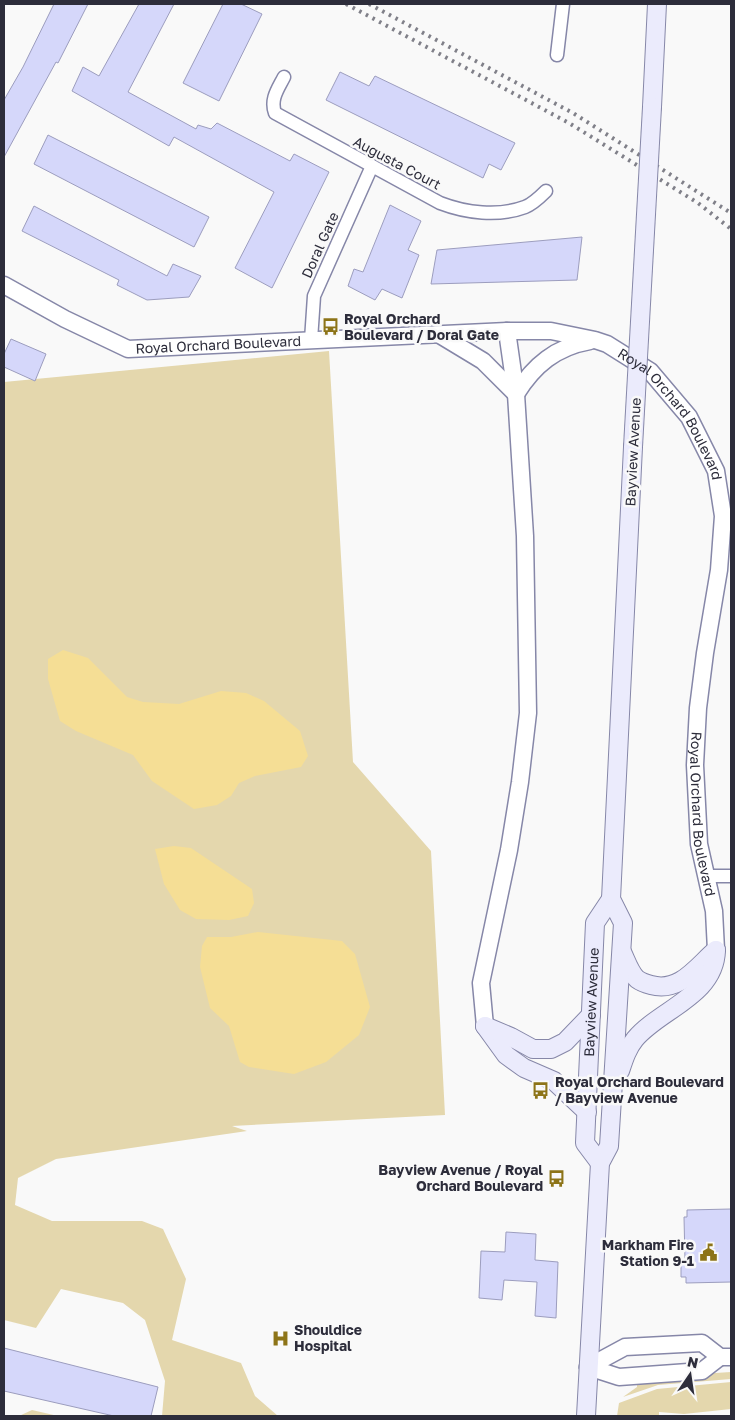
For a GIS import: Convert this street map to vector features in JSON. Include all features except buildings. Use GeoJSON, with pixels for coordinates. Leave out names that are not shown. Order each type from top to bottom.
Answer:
{"type":"FeatureCollection","features":[{"type":"Feature","properties":{"kind":"main road","name":"Bayview Avenue"},"geometry":{"type":"LineString","coordinates":[[586,1416],[600,1164],[609,1146],[622,952],[623,923],[611,900],[657,4]]}},
{"type":"Feature","properties":{"kind":"main road","name":"Bayview Avenue"},"geometry":{"type":"LineString","coordinates":[[600,1164],[585,1143],[595,923],[611,900]]}},
{"type":"Feature","properties":{"kind":"main road"},"geometry":{"type":"LineString","coordinates":[[622,952],[637,979],[657,987],[666,987],[690,976],[716,950]]}},
{"type":"Feature","properties":{"kind":"main road"},"geometry":{"type":"LineString","coordinates":[[612,1092],[626,1052],[636,1038],[702,985],[714,967],[716,950]]}},
{"type":"Feature","properties":{"kind":"main road"},"geometry":{"type":"LineString","coordinates":[[485,1026],[510,1036],[533,1049],[551,1049],[565,1042],[591,1015]]}},
{"type":"Feature","properties":{"kind":"main road"},"geometry":{"type":"LineString","coordinates":[[485,1026],[506,1055],[524,1068],[554,1081],[587,1112]]}},
{"type":"Feature","properties":{"kind":"street"},"geometry":{"type":"LineString","coordinates":[[557,55],[562,4]]}},
{"type":"Feature","properties":{"kind":"street","name":"Augusta Court"},"geometry":{"type":"LineString","coordinates":[[284,77],[274,96],[272,105],[275,113],[440,203],[457,209],[478,212],[510,211],[525,207],[546,191]]}},
{"type":"Feature","properties":{"kind":"street","name":"Doral Gate"},"geometry":{"type":"LineString","coordinates":[[311,340],[314,296],[372,166]]}},
{"type":"Feature","properties":{"kind":"street","name":"Royal Orchard Boulevard"},"geometry":{"type":"LineString","coordinates":[[4,286],[65,320],[128,349],[507,331],[551,331],[607,344],[650,371],[689,417],[716,471],[723,516],[719,570],[699,699],[695,765],[699,844],[714,911],[716,950]]}},
{"type":"Feature","properties":{"kind":"street"},"geometry":{"type":"LineString","coordinates":[[485,1026],[481,983],[509,850],[520,782],[528,713],[525,536],[516,394],[507,331]]}},
{"type":"Feature","properties":{"kind":"street"},"geometry":{"type":"LineString","coordinates":[[440,335],[483,361],[516,394]]}},
{"type":"Feature","properties":{"kind":"street"},"geometry":{"type":"LineString","coordinates":[[516,394],[532,372],[550,355],[578,343],[595,340]]}},
{"type":"Feature","properties":{"kind":"street"},"geometry":{"type":"LineString","coordinates":[[706,876],[731,876]]}},
{"type":"Feature","properties":{"kind":"street"},"geometry":{"type":"LineString","coordinates":[[702,1343],[726,1357],[702,1371],[619,1377],[588,1367],[625,1347],[702,1343]]}},
{"type":"Feature","properties":{"kind":"shaded area"},"geometry":{"type":"Polygon","coordinates":[[[329,351],[353,762],[431,851],[445,1115],[232,1126],[247,1131],[56,1159],[18,1178],[15,1205],[52,1221],[142,1221],[163,1229],[186,1279],[172,1340],[241,1363],[255,1396],[278,1416],[162,1416],[165,1381],[145,1320],[123,1303],[61,1289],[36,1328],[4,1320],[4,382],[329,351]]]}},
{"type":"Feature","properties":{"kind":"shaded area"},"geometry":{"type":"Polygon","coordinates":[[[63,650],[88,658],[127,697],[143,702],[179,704],[221,691],[246,693],[264,701],[300,731],[308,756],[301,767],[255,776],[239,783],[231,796],[217,805],[194,809],[152,781],[133,755],[76,731],[60,721],[48,679],[48,659],[63,650]]]}},
{"type":"Feature","properties":{"kind":"shaded area"},"geometry":{"type":"Polygon","coordinates":[[[174,846],[191,848],[252,889],[254,903],[248,916],[229,920],[196,919],[180,910],[164,884],[155,849],[174,846]]]}},
{"type":"Feature","properties":{"kind":"shaded area"},"geometry":{"type":"Polygon","coordinates":[[[258,932],[342,941],[355,954],[370,1007],[359,1035],[326,1062],[294,1074],[249,1067],[240,1062],[229,1026],[210,1008],[200,967],[202,946],[207,937],[231,937],[258,932]]]}},
{"type":"Feature","properties":{"kind":"shaded area"},"geometry":{"type":"Polygon","coordinates":[[[731,1372],[731,1379],[658,1385],[623,1397],[637,1387],[637,1378],[731,1372]]]}},
{"type":"Feature","properties":{"kind":"shaded area"},"geometry":{"type":"Polygon","coordinates":[[[731,1382],[731,1409],[684,1414],[659,1412],[659,1416],[617,1416],[619,1403],[657,1389],[731,1382]]]}},
{"type":"Feature","properties":{"kind":"shaded area"},"geometry":{"type":"Polygon","coordinates":[[[32,1410],[58,1416],[19,1416],[32,1410]]]}},
{"type":"Feature","properties":{"kind":"railway"},"geometry":{"type":"LineString","coordinates":[[346,4],[569,123],[698,203],[731,229]]}},
{"type":"Feature","properties":{"kind":"railway"},"geometry":{"type":"LineString","coordinates":[[369,4],[573,113],[731,213]]}},
{"type":"Feature","properties":{"kind":"place","name":"Royal Orchard Boulevard / Doral Gate"},"geometry":{"type":"Point","coordinates":[330,327]}},
{"type":"Feature","properties":{"kind":"place","name":"Royal Orchard Boulevard / Bayview Avenue"},"geometry":{"type":"Point","coordinates":[541,1090]}},
{"type":"Feature","properties":{"kind":"place","name":"Bayview Avenue / Royal Orchard Boulevard"},"geometry":{"type":"Point","coordinates":[557,1178]}},
{"type":"Feature","properties":{"kind":"place","name":"Markham Fire Station 9-1"},"geometry":{"type":"Point","coordinates":[708,1253]}},
{"type":"Feature","properties":{"kind":"place","name":"Shouldice Hospital"},"geometry":{"type":"Point","coordinates":[280,1338]}}]}
